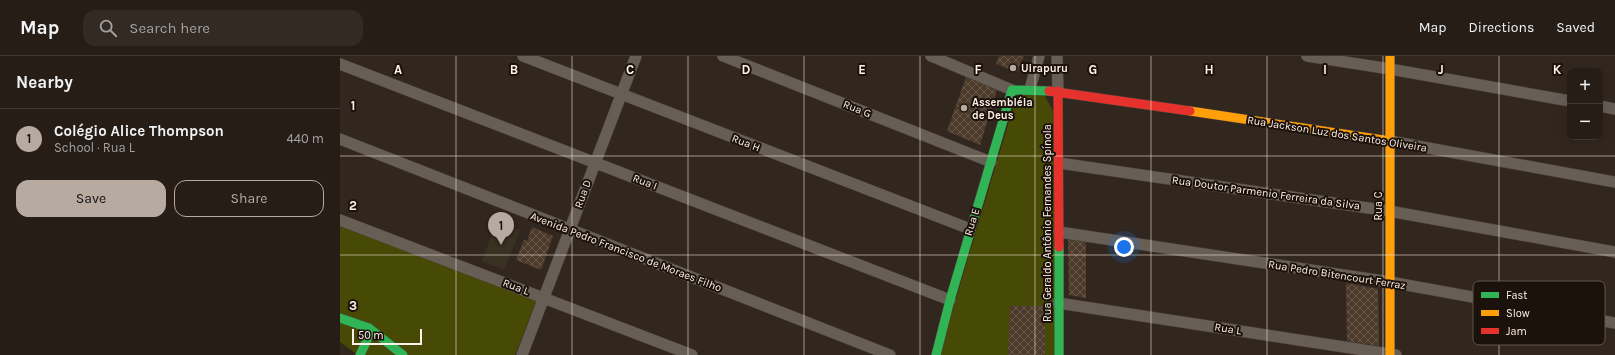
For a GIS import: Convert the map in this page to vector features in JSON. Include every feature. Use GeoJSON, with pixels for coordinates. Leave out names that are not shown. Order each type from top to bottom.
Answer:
{"type":"FeatureCollection","features":[{"type":"Feature","properties":{"kind":"street","name":"Rua H"},"geometry":{"type":"LineString","coordinates":[[523,56],[970,229]]}},
{"type":"Feature","properties":{"kind":"street","name":"Rua D"},"geometry":{"type":"LineString","coordinates":[[522,355],[636,56]]}},
{"type":"Feature","properties":{"kind":"street","name":"Rua G"},"geometry":{"type":"LineString","coordinates":[[723,56],[991,162]]}},
{"type":"Feature","properties":{"kind":"street"},"geometry":{"type":"LineString","coordinates":[[931,56],[1012,90]]}},
{"type":"Feature","properties":{"kind":"street"},"geometry":{"type":"LineString","coordinates":[[1030,90],[1039,56]]}},
{"type":"Feature","properties":{"kind":"street"},"geometry":{"type":"LineString","coordinates":[[1057,56],[1058,91]]}},
{"type":"Feature","properties":{"kind":"street"},"geometry":{"type":"LineString","coordinates":[[1307,56],[1567,100]]}},
{"type":"Feature","properties":{"kind":"street","name":"Rua C"},"geometry":{"type":"LineString","coordinates":[[1390,56],[1389,211],[1393,355]]}},
{"type":"Feature","properties":{"kind":"street","name":"Rua I"},"geometry":{"type":"LineString","coordinates":[[340,64],[950,300]]}},
{"type":"Feature","properties":{"kind":"street","name":"Rua E"},"geometry":{"type":"LineString","coordinates":[[936,355],[970,229],[1012,90]]}},
{"type":"Feature","properties":{"kind":"street","name":"Rua Jackson Luz dos Santos Oliveira"},"geometry":{"type":"LineString","coordinates":[[1012,90],[1058,91],[1390,141],[1615,182]]}},
{"type":"Feature","properties":{"kind":"street","name":"Rua Geraldo Antônio Fernandes Spínola"},"geometry":{"type":"LineString","coordinates":[[1058,91],[1059,355]]}},
{"type":"Feature","properties":{"kind":"street"},"geometry":{"type":"LineString","coordinates":[[1603,107],[1615,109]]}},
{"type":"Feature","properties":{"kind":"street","name":"Avenida Pedro Francisco de Moraes Filho"},"geometry":{"type":"LineString","coordinates":[[340,139],[890,355]]}},
{"type":"Feature","properties":{"kind":"street","name":"Rua Doutor Parmenio Ferreira da Silva"},"geometry":{"type":"LineString","coordinates":[[1059,162],[1389,211],[1615,252]]}},
{"type":"Feature","properties":{"kind":"street","name":"Rua L"},"geometry":{"type":"LineString","coordinates":[[340,220],[692,355]]}},
{"type":"Feature","properties":{"kind":"street","name":"Rua Pedro Bitencourt Ferraz"},"geometry":{"type":"LineString","coordinates":[[1059,232],[1390,282],[1473,297]]}},
{"type":"Feature","properties":{"kind":"street","name":"Rua L"},"geometry":{"type":"LineString","coordinates":[[1058,303],[1393,355]]}},
{"type":"Feature","properties":{"kind":"street"},"geometry":{"type":"LineString","coordinates":[[340,318],[369,328],[403,355]]}},
{"type":"Feature","properties":{"kind":"street","name":"Rua Pedro Bitencourt Ferraz"},"geometry":{"type":"LineString","coordinates":[[1605,321],[1615,323]]}},
{"type":"Feature","properties":{"kind":"street"},"geometry":{"type":"LineString","coordinates":[[360,355],[367,340],[369,328]]}},
{"type":"Feature","properties":{"kind":"shaded area"},"geometry":{"type":"Polygon","coordinates":[[[1024,93],[1044,94],[1053,111],[1056,355],[939,355],[1016,98],[1024,93]]]}},
{"type":"Feature","properties":{"kind":"shaded area"},"geometry":{"type":"Polygon","coordinates":[[[497,221],[520,230],[504,270],[482,261],[497,221]]]}},
{"type":"Feature","properties":{"kind":"shaded area"},"geometry":{"type":"Polygon","coordinates":[[[340,222],[537,299],[515,355],[358,355],[340,342],[340,222]]]}},
{"type":"Feature","properties":{"kind":"building","name":"Uirapuru"},"geometry":{"type":"Polygon","coordinates":[[[999,56],[1024,56],[1017,72],[996,64],[999,56]]]}},
{"type":"Feature","properties":{"kind":"building"},"geometry":{"type":"Polygon","coordinates":[[[966,77],[997,90],[980,145],[947,131],[966,77]]]}},
{"type":"Feature","properties":{"kind":"building"},"geometry":{"type":"Polygon","coordinates":[[[532,227],[553,236],[541,270],[516,260],[524,240],[527,241],[532,227]]]}},
{"type":"Feature","properties":{"kind":"building"},"geometry":{"type":"Polygon","coordinates":[[[1068,239],[1086,242],[1086,298],[1069,295],[1068,239]]]}},
{"type":"Feature","properties":{"kind":"building"},"geometry":{"type":"Polygon","coordinates":[[[1346,283],[1378,289],[1379,346],[1347,341],[1346,283]]]}},
{"type":"Feature","properties":{"kind":"building"},"geometry":{"type":"Polygon","coordinates":[[[1010,306],[1045,306],[1045,355],[1008,355],[1010,306]]]}},
{"type":"Feature","properties":{"kind":"traffic: fast"},"geometry":{"type":"LineString","coordinates":[[936,355],[950,300],[1012,90],[1049,91]]}},
{"type":"Feature","properties":{"kind":"traffic: fast"},"geometry":{"type":"LineString","coordinates":[[1059,247],[1059,355]]}},
{"type":"Feature","properties":{"kind":"traffic: fast"},"geometry":{"type":"LineString","coordinates":[[340,318],[369,328],[403,355]]}},
{"type":"Feature","properties":{"kind":"traffic: fast"},"geometry":{"type":"LineString","coordinates":[[360,355],[367,340],[369,328]]}},
{"type":"Feature","properties":{"kind":"traffic: slow"},"geometry":{"type":"LineString","coordinates":[[1390,56],[1390,355]]}},
{"type":"Feature","properties":{"kind":"traffic: slow"},"geometry":{"type":"LineString","coordinates":[[1190,111],[1390,141]]}},
{"type":"Feature","properties":{"kind":"traffic: jam"},"geometry":{"type":"LineString","coordinates":[[1049,91],[1190,111]]}},
{"type":"Feature","properties":{"kind":"traffic: jam"},"geometry":{"type":"LineString","coordinates":[[1058,91],[1059,247]]}},
{"type":"Feature","properties":{"kind":"place","name":"Uirapuru"},"geometry":{"type":"Point","coordinates":[1013,68]}},
{"type":"Feature","properties":{"kind":"place","name":"Assembléia de Deus"},"geometry":{"type":"Point","coordinates":[964,108]}},
{"type":"Feature","properties":{"kind":"place","name":"Colégio Alice Thompson"},"geometry":{"type":"Point","coordinates":[501,245]}}]}
